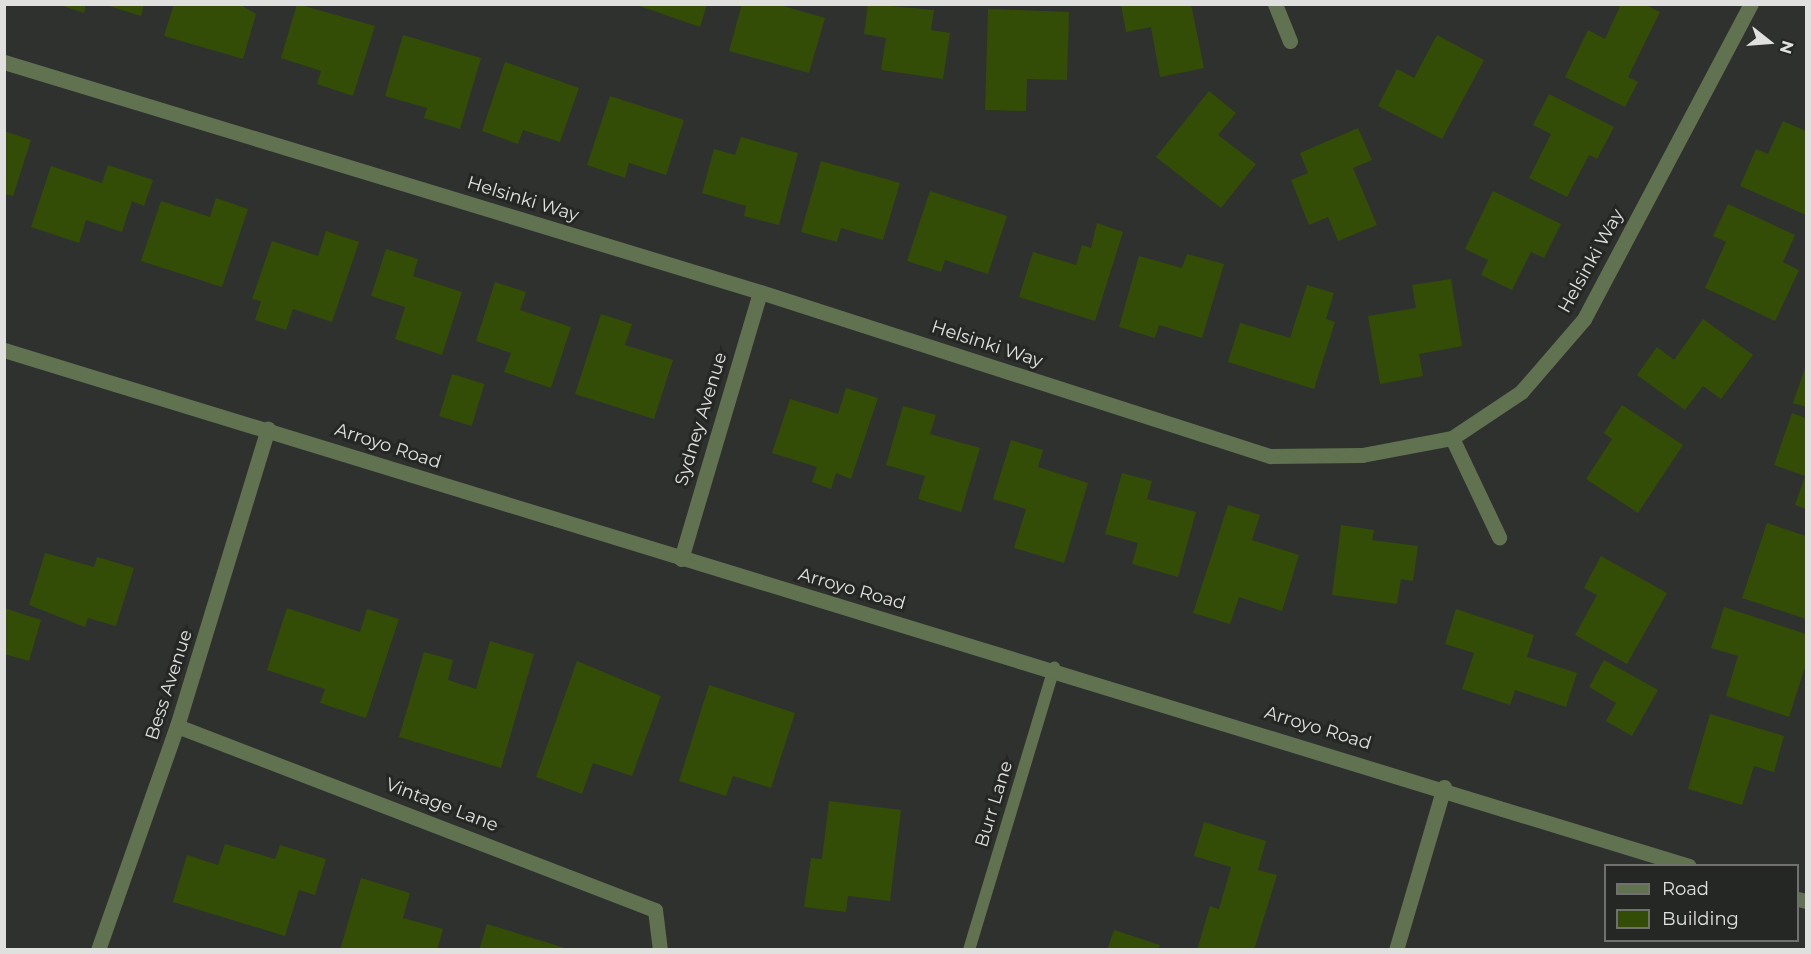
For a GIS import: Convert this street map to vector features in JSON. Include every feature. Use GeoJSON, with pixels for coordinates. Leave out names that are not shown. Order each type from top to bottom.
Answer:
{"type":"FeatureCollection","features":[{"type":"Feature","properties":{"kind":"street"},"geometry":{"type":"LineString","coordinates":[[1275,4],[1290,41]]}},
{"type":"Feature","properties":{"kind":"street","name":"Helsinki Way"},"geometry":{"type":"LineString","coordinates":[[4,62],[760,292],[1270,456],[1362,455],[1452,438],[1521,392],[1584,319],[1751,4]]}},
{"type":"Feature","properties":{"kind":"street","name":"Sydney Avenue"},"geometry":{"type":"LineString","coordinates":[[681,559],[760,292]]}},
{"type":"Feature","properties":{"kind":"street","name":"Arroyo Road"},"geometry":{"type":"LineString","coordinates":[[4,350],[268,429],[681,559],[1054,668],[1444,787],[1683,864]]}},
{"type":"Feature","properties":{"kind":"street","name":"Bess Avenue"},"geometry":{"type":"LineString","coordinates":[[98,950],[177,726],[268,429]]}},
{"type":"Feature","properties":{"kind":"street"},"geometry":{"type":"LineString","coordinates":[[1452,438],[1499,537]]}},
{"type":"Feature","properties":{"kind":"street","name":"Vintage Lane"},"geometry":{"type":"LineString","coordinates":[[177,726],[655,910],[660,950]]}},
{"type":"Feature","properties":{"kind":"street"},"geometry":{"type":"LineString","coordinates":[[1396,950],[1444,787]]}},
{"type":"Feature","properties":{"kind":"lane","name":"Burr Lane"},"geometry":{"type":"LineString","coordinates":[[969,950],[1054,668]]}},
{"type":"Feature","properties":{"kind":"building"},"geometry":{"type":"Polygon","coordinates":[[[57,4],[86,4],[84,13],[57,4]]]}},
{"type":"Feature","properties":{"kind":"building"},"geometry":{"type":"Polygon","coordinates":[[[102,4],[144,4],[141,16],[102,4]]]}},
{"type":"Feature","properties":{"kind":"building"},"geometry":{"type":"Polygon","coordinates":[[[174,4],[239,4],[256,14],[243,59],[164,36],[174,4]]]}},
{"type":"Feature","properties":{"kind":"building"},"geometry":{"type":"Polygon","coordinates":[[[297,4],[375,26],[353,96],[317,84],[321,71],[281,58],[297,4]]]}},
{"type":"Feature","properties":{"kind":"building"},"geometry":{"type":"Polygon","coordinates":[[[634,4],[707,4],[700,27],[634,4]]]}},
{"type":"Feature","properties":{"kind":"building"},"geometry":{"type":"Polygon","coordinates":[[[742,4],[776,4],[825,18],[809,73],[729,51],[742,4]]]}},
{"type":"Feature","properties":{"kind":"building"},"geometry":{"type":"Polygon","coordinates":[[[868,4],[934,10],[931,30],[950,33],[943,79],[881,70],[886,38],[864,34],[868,4]]]}},
{"type":"Feature","properties":{"kind":"building"},"geometry":{"type":"Polygon","coordinates":[[[1121,4],[1191,4],[1204,68],[1160,77],[1151,27],[1126,32],[1121,4]]]}},
{"type":"Feature","properties":{"kind":"building"},"geometry":{"type":"Polygon","coordinates":[[[1621,4],[1644,4],[1660,12],[1628,77],[1638,82],[1625,107],[1565,77],[1588,30],[1605,39],[1621,4]]]}},
{"type":"Feature","properties":{"kind":"building"},"geometry":{"type":"Polygon","coordinates":[[[988,9],[1069,12],[1067,80],[1027,79],[1026,111],[985,110],[988,9]]]}},
{"type":"Feature","properties":{"kind":"building"},"geometry":{"type":"Polygon","coordinates":[[[403,35],[481,58],[460,129],[424,118],[427,108],[385,96],[403,35]]]}},
{"type":"Feature","properties":{"kind":"building"},"geometry":{"type":"Polygon","coordinates":[[[1437,35],[1484,60],[1442,139],[1378,106],[1397,69],[1414,78],[1437,35]]]}},
{"type":"Feature","properties":{"kind":"building"},"geometry":{"type":"Polygon","coordinates":[[[505,62],[579,88],[560,142],[523,130],[518,144],[482,131],[505,62]]]}},
{"type":"Feature","properties":{"kind":"building"},"geometry":{"type":"Polygon","coordinates":[[[1209,91],[1236,113],[1218,135],[1256,164],[1221,208],[1156,157],[1209,91]]]}},
{"type":"Feature","properties":{"kind":"building"},"geometry":{"type":"Polygon","coordinates":[[[1549,94],[1614,127],[1597,159],[1589,155],[1567,197],[1529,178],[1551,134],[1533,125],[1549,94]]]}},
{"type":"Feature","properties":{"kind":"building"},"geometry":{"type":"Polygon","coordinates":[[[610,96],[684,120],[666,175],[629,163],[625,178],[587,165],[610,96]]]}},
{"type":"Feature","properties":{"kind":"building"},"geometry":{"type":"Polygon","coordinates":[[[1783,121],[1806,131],[1806,215],[1740,186],[1756,149],[1768,154],[1783,121]]]}},
{"type":"Feature","properties":{"kind":"building"},"geometry":{"type":"Polygon","coordinates":[[[1358,128],[1372,160],[1353,168],[1377,225],[1338,241],[1328,217],[1309,225],[1291,180],[1308,173],[1300,153],[1358,128]]]}},
{"type":"Feature","properties":{"kind":"building"},"geometry":{"type":"Polygon","coordinates":[[[4,131],[31,140],[13,196],[4,194],[4,131]]]}},
{"type":"Feature","properties":{"kind":"building"},"geometry":{"type":"Polygon","coordinates":[[[741,137],[798,153],[779,225],[744,216],[746,206],[702,193],[714,149],[735,155],[741,137]]]}},
{"type":"Feature","properties":{"kind":"building"},"geometry":{"type":"Polygon","coordinates":[[[821,161],[900,183],[883,240],[841,228],[837,242],[801,232],[821,161]]]}},
{"type":"Feature","properties":{"kind":"building"},"geometry":{"type":"Polygon","coordinates":[[[108,165],[153,180],[144,206],[132,201],[122,232],[86,220],[79,243],[31,227],[51,166],[102,183],[108,165]]]}},
{"type":"Feature","properties":{"kind":"building"},"geometry":{"type":"Polygon","coordinates":[[[930,191],[1007,216],[988,274],[945,260],[941,272],[907,261],[930,191]]]}},
{"type":"Feature","properties":{"kind":"building"},"geometry":{"type":"Polygon","coordinates":[[[1493,191],[1561,224],[1544,258],[1531,252],[1512,290],[1481,275],[1488,260],[1465,249],[1493,191]]]}},
{"type":"Feature","properties":{"kind":"building"},"geometry":{"type":"Polygon","coordinates":[[[216,198],[248,209],[222,287],[141,261],[161,201],[210,217],[216,198]]]}},
{"type":"Feature","properties":{"kind":"building"},"geometry":{"type":"Polygon","coordinates":[[[1728,204],[1795,235],[1783,262],[1799,270],[1775,321],[1705,288],[1726,242],[1713,236],[1728,204]]]}},
{"type":"Feature","properties":{"kind":"building"},"geometry":{"type":"Polygon","coordinates":[[[1097,223],[1123,232],[1095,321],[1019,297],[1033,252],[1076,265],[1082,245],[1091,248],[1097,223]]]}},
{"type":"Feature","properties":{"kind":"building"},"geometry":{"type":"Polygon","coordinates":[[[326,231],[359,242],[332,322],[293,309],[286,330],[255,320],[261,301],[252,299],[272,241],[318,256],[326,231]]]}},
{"type":"Feature","properties":{"kind":"building"},"geometry":{"type":"Polygon","coordinates":[[[386,249],[418,259],[413,276],[462,292],[442,355],[395,339],[405,307],[371,296],[386,249]]]}},
{"type":"Feature","properties":{"kind":"building"},"geometry":{"type":"Polygon","coordinates":[[[1187,254],[1224,264],[1202,338],[1159,325],[1155,338],[1119,327],[1139,256],[1182,268],[1187,254]]]}},
{"type":"Feature","properties":{"kind":"building"},"geometry":{"type":"Polygon","coordinates":[[[1451,279],[1462,346],[1419,354],[1423,376],[1380,384],[1368,316],[1416,308],[1412,285],[1451,279]]]}},
{"type":"Feature","properties":{"kind":"building"},"geometry":{"type":"Polygon","coordinates":[[[495,282],[526,292],[520,310],[571,327],[551,388],[504,372],[511,353],[476,341],[495,282]]]}},
{"type":"Feature","properties":{"kind":"building"},"geometry":{"type":"Polygon","coordinates":[[[1307,285],[1334,293],[1326,319],[1335,322],[1314,389],[1228,362],[1240,323],[1290,338],[1307,285]]]}},
{"type":"Feature","properties":{"kind":"building"},"geometry":{"type":"Polygon","coordinates":[[[601,314],[632,324],[625,345],[673,360],[654,419],[575,394],[601,314]]]}},
{"type":"Feature","properties":{"kind":"building"},"geometry":{"type":"Polygon","coordinates":[[[1703,319],[1753,355],[1721,399],[1703,386],[1685,410],[1637,375],[1657,347],[1674,360],[1703,319]]]}},
{"type":"Feature","properties":{"kind":"building"},"geometry":{"type":"Polygon","coordinates":[[[1806,365],[1806,407],[1793,403],[1806,365]]]}},
{"type":"Feature","properties":{"kind":"building"},"geometry":{"type":"Polygon","coordinates":[[[452,374],[485,384],[472,426],[439,416],[452,374]]]}},
{"type":"Feature","properties":{"kind":"building"},"geometry":{"type":"Polygon","coordinates":[[[846,388],[878,398],[851,479],[836,473],[831,489],[812,482],[817,467],[772,453],[790,399],[838,414],[846,388]]]}},
{"type":"Feature","properties":{"kind":"building"},"geometry":{"type":"Polygon","coordinates":[[[1622,405],[1683,445],[1638,513],[1586,479],[1612,439],[1604,433],[1622,405]]]}},
{"type":"Feature","properties":{"kind":"building"},"geometry":{"type":"Polygon","coordinates":[[[903,406],[936,415],[930,434],[980,448],[961,512],[918,499],[925,476],[886,465],[903,406]]]}},
{"type":"Feature","properties":{"kind":"building"},"geometry":{"type":"Polygon","coordinates":[[[1792,413],[1806,418],[1806,509],[1795,505],[1805,476],[1774,465],[1792,413]]]}},
{"type":"Feature","properties":{"kind":"building"},"geometry":{"type":"Polygon","coordinates":[[[1011,440],[1043,450],[1038,467],[1088,483],[1064,563],[1014,548],[1026,509],[993,499],[1011,440]]]}},
{"type":"Feature","properties":{"kind":"building"},"geometry":{"type":"Polygon","coordinates":[[[1122,473],[1152,481],[1147,499],[1196,512],[1178,577],[1132,564],[1138,543],[1105,534],[1122,473]]]}},
{"type":"Feature","properties":{"kind":"building"},"geometry":{"type":"Polygon","coordinates":[[[1228,505],[1260,515],[1252,540],[1299,555],[1282,611],[1239,597],[1230,624],[1193,613],[1228,505]]]}},
{"type":"Feature","properties":{"kind":"building"},"geometry":{"type":"Polygon","coordinates":[[[1767,523],[1806,536],[1806,619],[1742,598],[1767,523]]]}},
{"type":"Feature","properties":{"kind":"building"},"geometry":{"type":"Polygon","coordinates":[[[1341,525],[1374,530],[1372,540],[1418,546],[1413,581],[1401,579],[1397,604],[1332,595],[1341,525]]]}},
{"type":"Feature","properties":{"kind":"building"},"geometry":{"type":"Polygon","coordinates":[[[45,553],[94,567],[97,557],[134,568],[116,626],[88,618],[85,627],[29,605],[45,553]]]}},
{"type":"Feature","properties":{"kind":"building"},"geometry":{"type":"Polygon","coordinates":[[[1601,556],[1667,593],[1627,664],[1575,635],[1597,595],[1584,588],[1601,556]]]}},
{"type":"Feature","properties":{"kind":"building"},"geometry":{"type":"Polygon","coordinates":[[[1724,607],[1806,634],[1806,664],[1789,717],[1726,696],[1738,656],[1711,648],[1724,607]]]}},
{"type":"Feature","properties":{"kind":"building"},"geometry":{"type":"Polygon","coordinates":[[[4,608],[41,620],[29,661],[4,654],[4,608]]]}},
{"type":"Feature","properties":{"kind":"building"},"geometry":{"type":"Polygon","coordinates":[[[287,608],[360,632],[367,609],[399,619],[366,718],[320,703],[325,689],[267,670],[287,608]]]}},
{"type":"Feature","properties":{"kind":"building"},"geometry":{"type":"Polygon","coordinates":[[[1456,609],[1534,635],[1527,657],[1577,673],[1566,707],[1515,690],[1510,705],[1462,689],[1474,653],[1445,644],[1456,609]]]}},
{"type":"Feature","properties":{"kind":"building"},"geometry":{"type":"Polygon","coordinates":[[[490,641],[534,654],[501,768],[399,737],[424,652],[453,660],[448,680],[476,689],[490,641]]]}},
{"type":"Feature","properties":{"kind":"building"},"geometry":{"type":"Polygon","coordinates":[[[1604,660],[1658,690],[1632,736],[1606,721],[1616,703],[1589,687],[1604,660]]]}},
{"type":"Feature","properties":{"kind":"building"},"geometry":{"type":"Polygon","coordinates":[[[577,661],[661,696],[632,776],[593,763],[582,794],[536,777],[577,661]]]}},
{"type":"Feature","properties":{"kind":"building"},"geometry":{"type":"Polygon","coordinates":[[[709,685],[795,713],[771,788],[733,776],[726,796],[679,781],[709,685]]]}},
{"type":"Feature","properties":{"kind":"building"},"geometry":{"type":"Polygon","coordinates":[[[1710,714],[1784,736],[1774,772],[1754,766],[1742,805],[1688,789],[1710,714]]]}},
{"type":"Feature","properties":{"kind":"building"},"geometry":{"type":"Polygon","coordinates":[[[829,801],[901,810],[890,901],[848,896],[846,912],[804,907],[811,858],[822,859],[829,801]]]}},
{"type":"Feature","properties":{"kind":"building"},"geometry":{"type":"Polygon","coordinates":[[[1204,822],[1266,841],[1258,870],[1277,875],[1254,950],[1197,950],[1210,906],[1219,909],[1231,867],[1194,856],[1204,822]]]}},
{"type":"Feature","properties":{"kind":"building"},"geometry":{"type":"Polygon","coordinates":[[[225,844],[275,859],[280,845],[326,859],[315,895],[299,890],[285,936],[173,902],[187,855],[218,865],[225,844]]]}},
{"type":"Feature","properties":{"kind":"building"},"geometry":{"type":"Polygon","coordinates":[[[361,878],[410,893],[403,918],[443,929],[437,950],[340,950],[361,878]]]}},
{"type":"Feature","properties":{"kind":"building"},"geometry":{"type":"Polygon","coordinates":[[[487,924],[568,949],[568,950],[479,950],[487,924]]]}},
{"type":"Feature","properties":{"kind":"building"},"geometry":{"type":"Polygon","coordinates":[[[1114,930],[1160,945],[1158,950],[1107,950],[1114,930]]]}}]}
